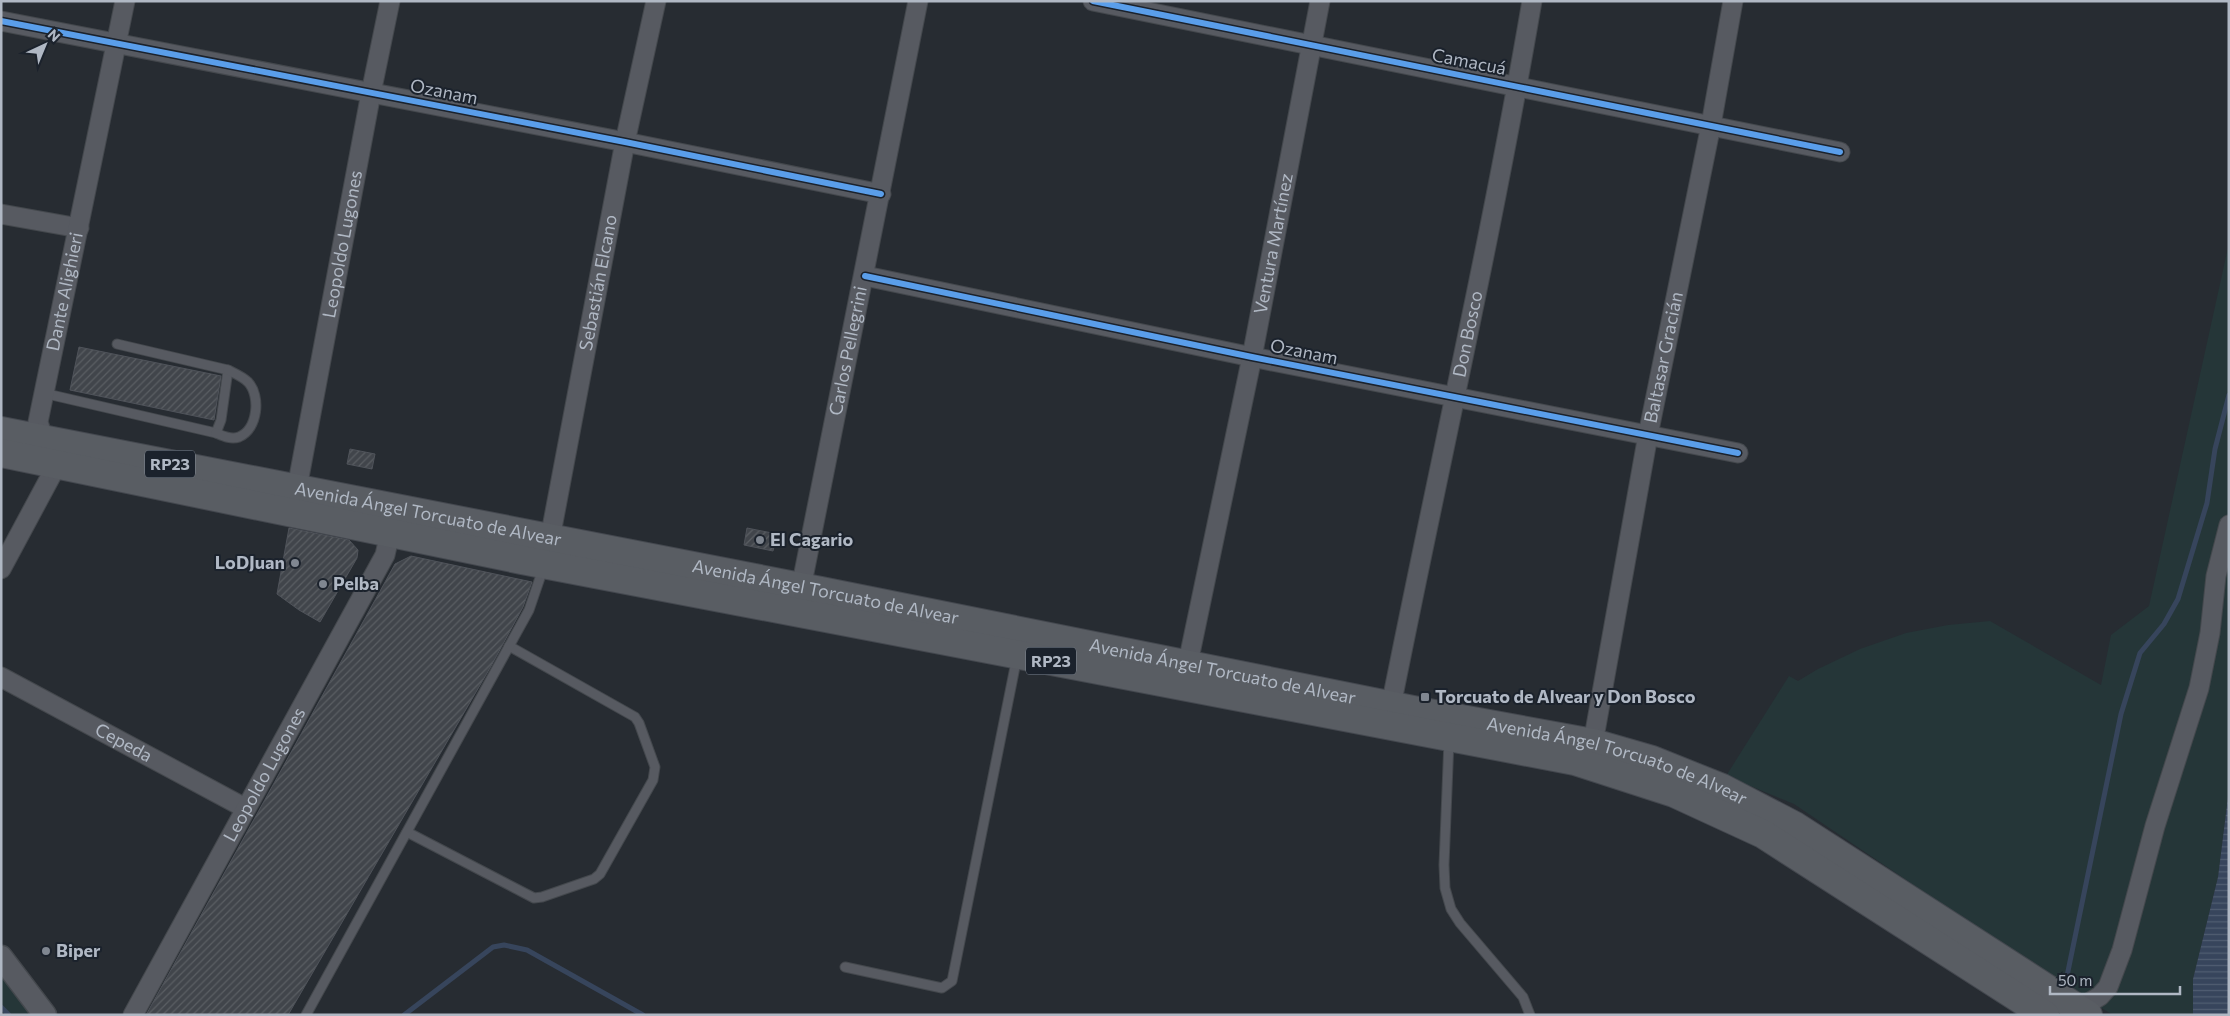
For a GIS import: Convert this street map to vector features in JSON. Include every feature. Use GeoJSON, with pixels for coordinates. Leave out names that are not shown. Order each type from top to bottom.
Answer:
{"type":"FeatureCollection","features":[{"type":"Feature","properties":{"kind":"main road","name":"Avenida Ángel Torcuato de Alvear"},"geometry":{"type":"LineString","coordinates":[[1,431],[47,451],[390,533],[548,552]]}},
{"type":"Feature","properties":{"kind":"main road","name":"Avenida Ángel Torcuato de Alvear"},"geometry":{"type":"LineString","coordinates":[[1,453],[47,451],[297,488],[548,552],[799,599],[1188,663],[1389,715],[1449,738],[1575,761],[1674,793],[1721,813],[1782,845],[2045,1015]]}},
{"type":"Feature","properties":{"kind":"main road","name":"Avenida Ángel Torcuato de Alvear"},"geometry":{"type":"LineString","coordinates":[[799,599],[1017,654],[1389,715],[1593,743],[1652,760],[1722,788],[1760,806],[1795,826],[2084,1012]]}},
{"type":"Feature","properties":{"kind":"street","name":"Dante Alighieri"},"geometry":{"type":"LineString","coordinates":[[1,570],[50,481],[52,474],[38,422],[125,1]]}},
{"type":"Feature","properties":{"kind":"street","name":"Leopoldo Lugones"},"geometry":{"type":"LineString","coordinates":[[297,488],[370,93],[390,1]]}},
{"type":"Feature","properties":{"kind":"street","name":"Sebastián Elcano"},"geometry":{"type":"LineString","coordinates":[[548,552],[625,142],[656,1]]}},
{"type":"Feature","properties":{"kind":"street","name":"Carlos Pellegrini"},"geometry":{"type":"LineString","coordinates":[[799,599],[865,276],[918,1]]}},
{"type":"Feature","properties":{"kind":"street","name":"Camacuá"},"geometry":{"type":"LineString","coordinates":[[1093,1],[1840,152]]}},
{"type":"Feature","properties":{"kind":"street","name":"Ventura Martínez"},"geometry":{"type":"LineString","coordinates":[[1188,663],[1252,357],[1320,1]]}},
{"type":"Feature","properties":{"kind":"street","name":"Don Bosco"},"geometry":{"type":"LineString","coordinates":[[1389,715],[1455,397],[1517,87],[1532,1]]}},
{"type":"Feature","properties":{"kind":"street","name":"Baltasar Gracián"},"geometry":{"type":"LineString","coordinates":[[1593,743],[1648,435],[1711,125],[1734,1]]}},
{"type":"Feature","properties":{"kind":"street","name":"Ozanam"},"geometry":{"type":"LineString","coordinates":[[1,21],[625,142],[880,194]]}},
{"type":"Feature","properties":{"kind":"street"},"geometry":{"type":"LineString","coordinates":[[1,214],[79,228]]}},
{"type":"Feature","properties":{"kind":"street","name":"Ozanam"},"geometry":{"type":"LineString","coordinates":[[865,276],[1252,357],[1738,453]]}},
{"type":"Feature","properties":{"kind":"street"},"geometry":{"type":"LineString","coordinates":[[2084,1012],[2108,987],[2122,950],[2155,826],[2199,688],[2210,633],[2216,576],[2229,525]]}},
{"type":"Feature","properties":{"kind":"street","name":"Leopoldo Lugones"},"geometry":{"type":"LineString","coordinates":[[133,1015],[385,555],[390,533]]}},
{"type":"Feature","properties":{"kind":"street","name":"Cepeda"},"geometry":{"type":"LineString","coordinates":[[1,677],[245,808]]}},
{"type":"Feature","properties":{"kind":"street"},"geometry":{"type":"LineString","coordinates":[[1,957],[45,1015]]}},
{"type":"Feature","properties":{"kind":"lane"},"geometry":{"type":"LineString","coordinates":[[43,393],[216,433],[228,438],[238,438],[246,432],[255,417],[256,394],[248,381],[228,370],[117,344]]}},
{"type":"Feature","properties":{"kind":"lane"},"geometry":{"type":"LineString","coordinates":[[216,433],[221,420],[228,370]]}},
{"type":"Feature","properties":{"kind":"lane"},"geometry":{"type":"LineString","coordinates":[[306,1015],[509,646],[534,598],[548,552]]}},
{"type":"Feature","properties":{"kind":"lane"},"geometry":{"type":"LineString","coordinates":[[407,832],[534,898],[542,897],[594,879],[600,874],[653,780],[654,767],[639,723],[635,717],[509,646]]}},
{"type":"Feature","properties":{"kind":"lane"},"geometry":{"type":"LineString","coordinates":[[845,967],[942,988],[952,981],[1017,654]]}},
{"type":"Feature","properties":{"kind":"lane"},"geometry":{"type":"LineString","coordinates":[[1449,738],[1444,865],[1445,888],[1450,908],[1460,923],[1523,997],[1530,1015]]}},
{"type":"Feature","properties":{"kind":"shaded area"},"geometry":{"type":"Polygon","coordinates":[[[2229,243],[2229,789],[2218,877],[2193,979],[2193,1015],[2113,1015],[2042,972],[1794,804],[1726,776],[1789,676],[1798,681],[1860,649],[1906,633],[1948,625],[1990,621],[2101,685],[2111,635],[2149,606],[2229,243]]]}},
{"type":"Feature","properties":{"kind":"shaded area"},"geometry":{"type":"Polygon","coordinates":[[[1,974],[31,1015],[1,1015],[1,974]]]}},
{"type":"Feature","properties":{"kind":"water"},"geometry":{"type":"Polygon","coordinates":[[[2229,789],[2229,1015],[2193,1015],[2193,979],[2218,877],[2229,789]]]}},
{"type":"Feature","properties":{"kind":"building"},"geometry":{"type":"Polygon","coordinates":[[[79,347],[221,376],[214,420],[70,390],[79,347]]]}},
{"type":"Feature","properties":{"kind":"building"},"geometry":{"type":"Polygon","coordinates":[[[350,449],[375,454],[372,469],[347,464],[350,449]]]}},
{"type":"Feature","properties":{"kind":"building","name":"Pelba"},"geometry":{"type":"Polygon","coordinates":[[[289,528],[349,540],[358,550],[357,558],[320,622],[277,594],[289,528]]]}},
{"type":"Feature","properties":{"kind":"building","name":"El Cagario"},"geometry":{"type":"Polygon","coordinates":[[[747,528],[777,534],[773,551],[744,545],[747,528]]]}},
{"type":"Feature","properties":{"kind":"building"},"geometry":{"type":"Polygon","coordinates":[[[411,556],[532,582],[523,607],[490,668],[288,1015],[146,1015],[395,564],[411,556]]]}},
{"type":"Feature","properties":{"kind":"waterway"},"geometry":{"type":"LineString","coordinates":[[2067,976],[2121,714],[2140,653],[2164,624],[2178,599],[2207,503],[2215,449],[2229,395]]}},
{"type":"Feature","properties":{"kind":"waterway"},"geometry":{"type":"LineString","coordinates":[[404,1015],[493,947],[504,945],[527,950],[643,1015]]}},
{"type":"Feature","properties":{"kind":"waterway"},"geometry":{"type":"LineString","coordinates":[[1,1007],[9,1015]]}},
{"type":"Feature","properties":{"kind":"cycle path"},"geometry":{"type":"LineString","coordinates":[[1093,1],[1840,152]]}},
{"type":"Feature","properties":{"kind":"cycle path"},"geometry":{"type":"LineString","coordinates":[[1,21],[625,142],[881,194]]}},
{"type":"Feature","properties":{"kind":"cycle path"},"geometry":{"type":"LineString","coordinates":[[865,276],[1252,357],[1738,453]]}},
{"type":"Feature","properties":{"kind":"place","name":"El Cagario"},"geometry":{"type":"Point","coordinates":[760,540]}},
{"type":"Feature","properties":{"kind":"place","name":"LoDJuan"},"geometry":{"type":"Point","coordinates":[295,563]}},
{"type":"Feature","properties":{"kind":"place","name":"Pelba"},"geometry":{"type":"Point","coordinates":[323,584]}},
{"type":"Feature","properties":{"kind":"place","name":"Torcuato de Alvear y Don Bosco"},"geometry":{"type":"Point","coordinates":[1425,697]}},
{"type":"Feature","properties":{"kind":"place","name":"Biper"},"geometry":{"type":"Point","coordinates":[46,951]}}]}
